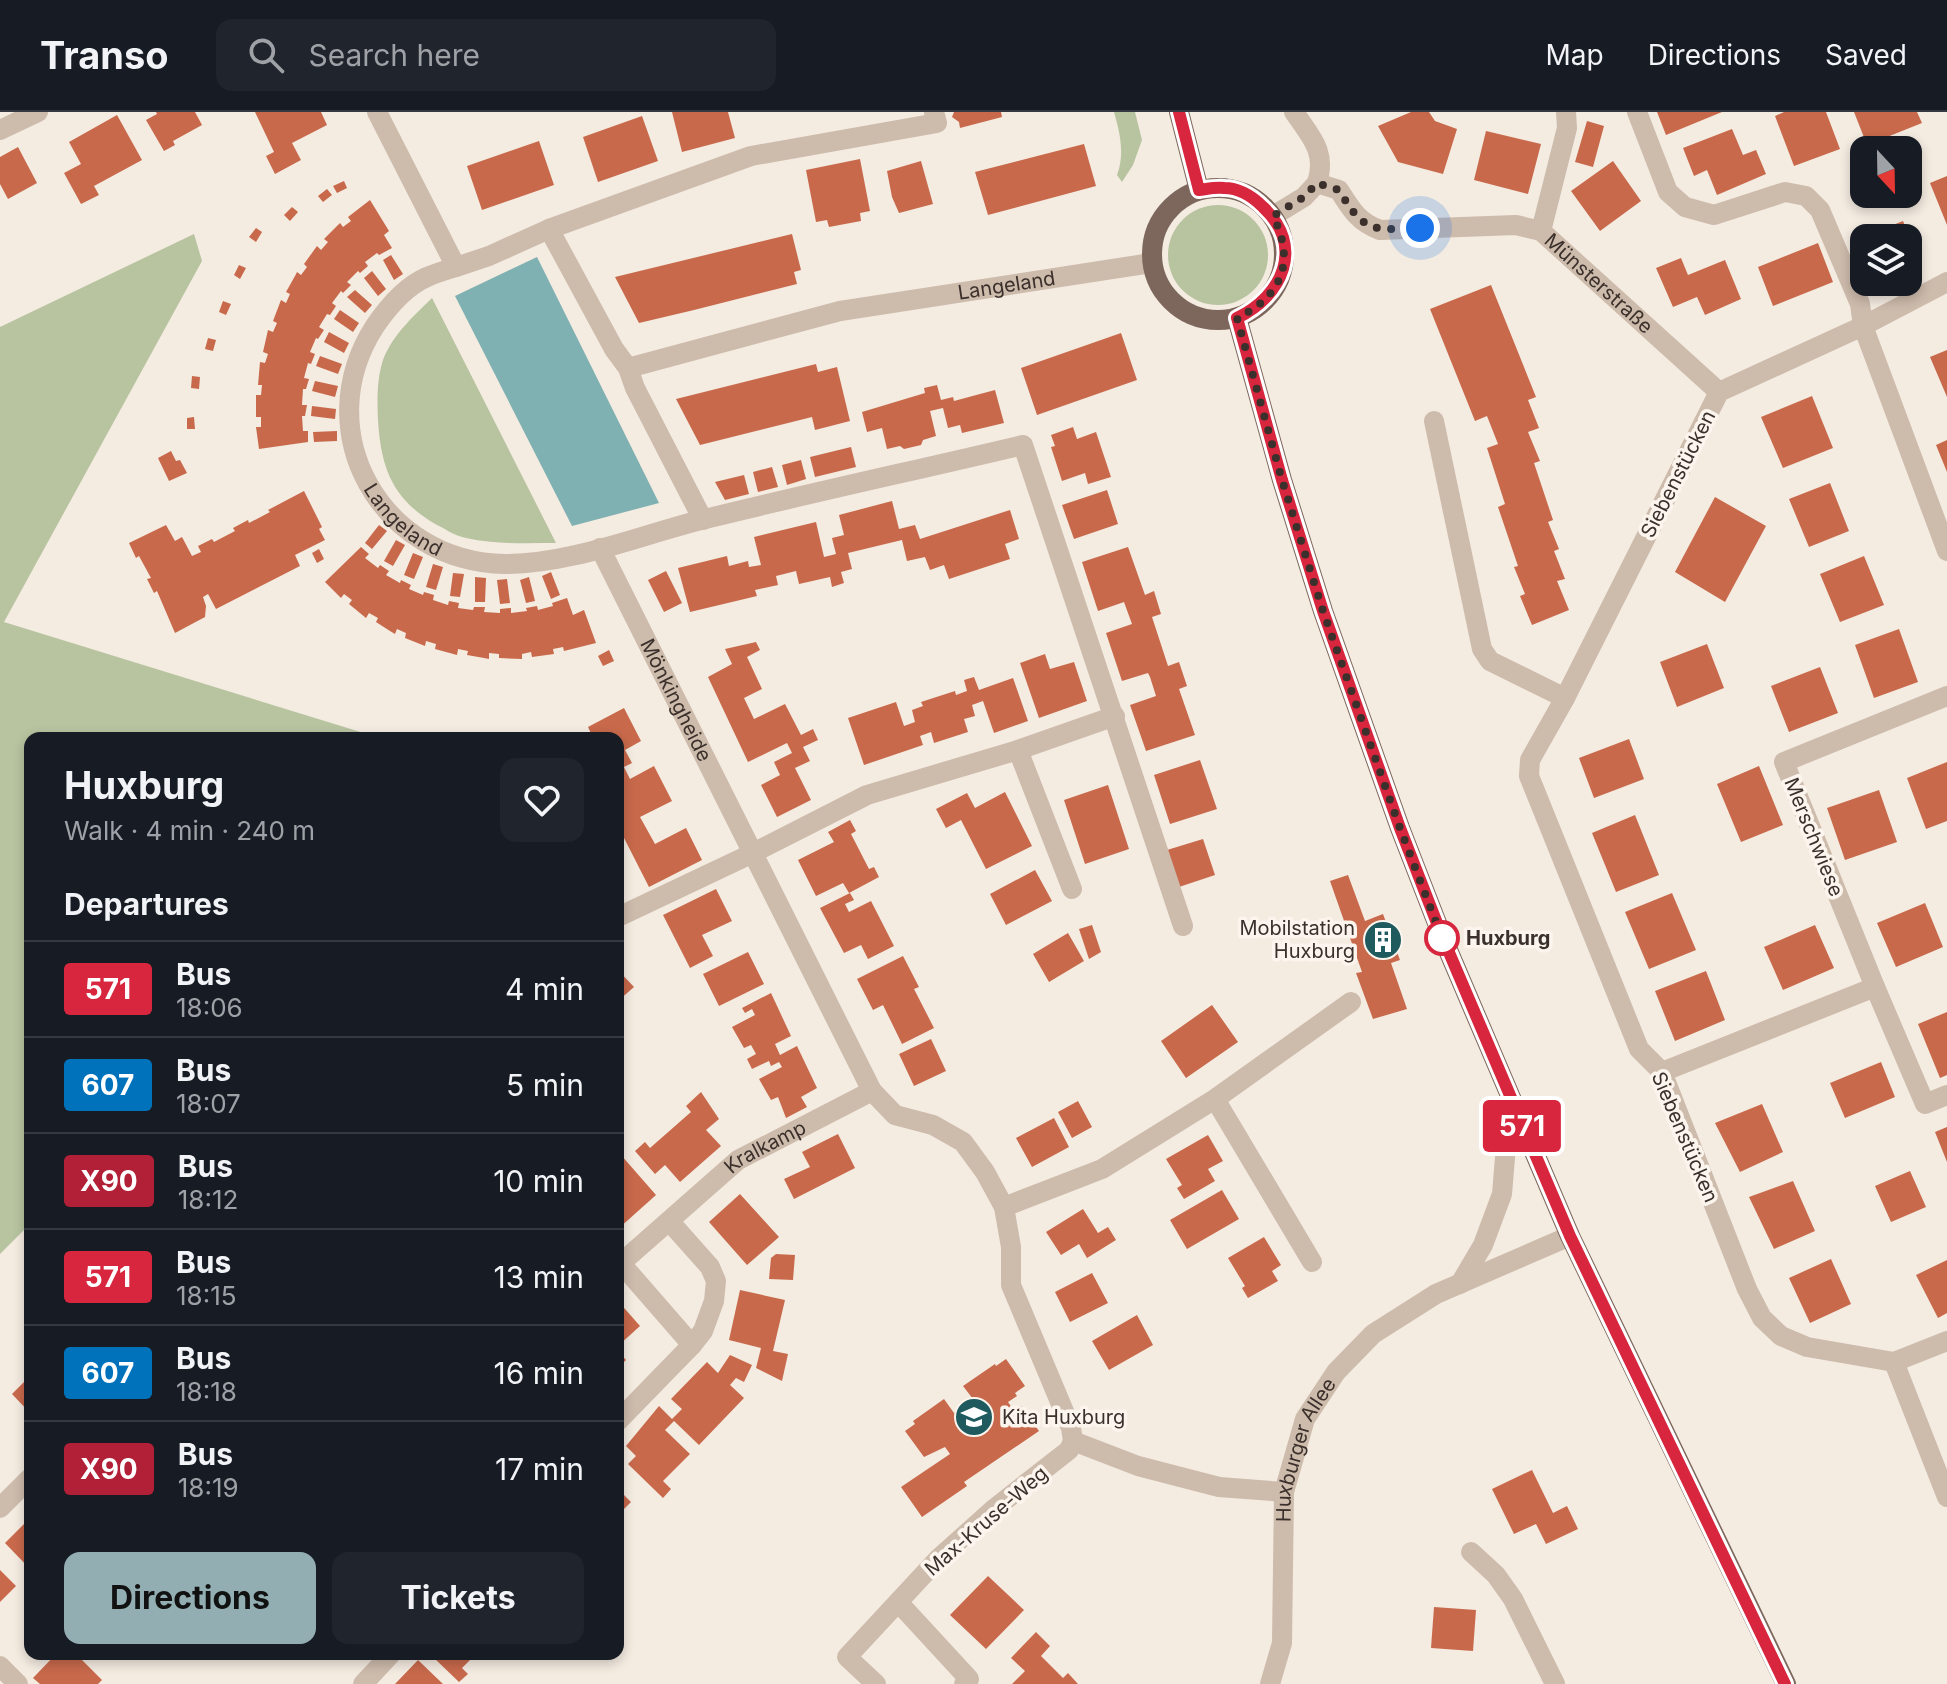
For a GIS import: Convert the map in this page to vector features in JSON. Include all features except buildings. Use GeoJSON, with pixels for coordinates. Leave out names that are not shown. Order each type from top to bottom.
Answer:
{"type":"FeatureCollection","features":[{"type":"Feature","properties":{"kind":"main road"},"geometry":{"type":"LineString","coordinates":[[1179,112],[1199,190]]}},
{"type":"Feature","properties":{"kind":"main road"},"geometry":{"type":"LineString","coordinates":[[1227,187],[1253,197],[1273,216],[1282,235],[1285,256],[1281,276],[1271,295],[1256,309],[1237,318],[1208,320],[1181,311],[1161,290],[1151,263],[1152,240],[1161,218],[1177,200],[1199,190],[1227,187]]}},
{"type":"Feature","properties":{"kind":"main road"},"geometry":{"type":"LineString","coordinates":[[1237,318],[1282,480],[1323,611],[1400,828],[1570,1236],[1786,1684]]}},
{"type":"Feature","properties":{"kind":"street"},"geometry":{"type":"LineString","coordinates":[[0,130],[38,112]]}},
{"type":"Feature","properties":{"kind":"street"},"geometry":{"type":"LineString","coordinates":[[377,112],[456,267]]}},
{"type":"Feature","properties":{"kind":"street","name":"Langeland"},"geometry":{"type":"LineString","coordinates":[[934,112],[937,123],[751,156],[549,229],[489,256],[425,277],[404,292],[383,314],[365,342],[356,366],[350,408],[356,456],[380,504],[403,528],[428,545],[454,556],[491,563],[542,562],[703,520],[1023,445],[1115,716]]}},
{"type":"Feature","properties":{"kind":"street"},"geometry":{"type":"LineString","coordinates":[[1273,216],[1304,197],[1317,183],[1322,166],[1318,148],[1294,112]]}},
{"type":"Feature","properties":{"kind":"street"},"geometry":{"type":"LineString","coordinates":[[1541,231],[1567,128],[1566,112]]}},
{"type":"Feature","properties":{"kind":"street"},"geometry":{"type":"LineString","coordinates":[[1637,112],[1668,192],[1685,207],[1714,215],[1785,192],[1806,196],[1820,210],[1860,304],[1863,326],[1947,551]]}},
{"type":"Feature","properties":{"kind":"street","name":"Münsterstraße"},"geometry":{"type":"LineString","coordinates":[[1317,183],[1339,190],[1353,213],[1365,225],[1380,230],[1516,225],[1541,231],[1719,392]]}},
{"type":"Feature","properties":{"kind":"street"},"geometry":{"type":"LineString","coordinates":[[549,229],[614,349],[628,368],[635,388],[703,520]]}},
{"type":"Feature","properties":{"kind":"street","name":"Langeland"},"geometry":{"type":"LineString","coordinates":[[628,368],[840,311],[1151,263]]}},
{"type":"Feature","properties":{"kind":"street","name":"Siebenstücken"},"geometry":{"type":"LineString","coordinates":[[1894,1362],[1807,1347],[1781,1336],[1762,1318],[1747,1289],[1662,1072],[1639,1049],[1529,776],[1530,760],[1565,698],[1719,392],[1863,326],[1947,282]]}},
{"type":"Feature","properties":{"kind":"street"},"geometry":{"type":"LineString","coordinates":[[1434,421],[1482,649],[1490,661],[1565,698]]}},
{"type":"Feature","properties":{"kind":"street","name":"Mönkingheide"},"geometry":{"type":"LineString","coordinates":[[600,548],[872,1091]]}},
{"type":"Feature","properties":{"kind":"street","name":"Merschwiese"},"geometry":{"type":"LineString","coordinates":[[1947,696],[1784,762],[1925,1104],[1947,1095]]}},
{"type":"Feature","properties":{"kind":"street"},"geometry":{"type":"LineString","coordinates":[[624,914],[867,795],[1018,750],[1115,716],[1183,926]]}},
{"type":"Feature","properties":{"kind":"street"},"geometry":{"type":"LineString","coordinates":[[1018,750],[1072,889]]}},
{"type":"Feature","properties":{"kind":"street"},"geometry":{"type":"LineString","coordinates":[[1662,1072],[1875,987]]}},
{"type":"Feature","properties":{"kind":"street"},"geometry":{"type":"LineString","coordinates":[[1004,1207],[1102,1169],[1215,1099],[1351,1002]]}},
{"type":"Feature","properties":{"kind":"street"},"geometry":{"type":"LineString","coordinates":[[872,1091],[895,1115],[933,1125],[963,1142],[979,1162],[1004,1207],[1011,1247],[1011,1285],[1071,1428],[1073,1441],[1138,1466],[1219,1487],[1284,1492]]}},
{"type":"Feature","properties":{"kind":"street","name":"Kralkamp"},"geometry":{"type":"LineString","coordinates":[[624,1259],[738,1160],[872,1091]]}},
{"type":"Feature","properties":{"kind":"street"},"geometry":{"type":"LineString","coordinates":[[1460,1284],[1483,1245],[1502,1194],[1510,1097]]}},
{"type":"Feature","properties":{"kind":"street"},"geometry":{"type":"LineString","coordinates":[[1215,1099],[1312,1262]]}},
{"type":"Feature","properties":{"kind":"street"},"geometry":{"type":"LineString","coordinates":[[624,1415],[692,1345],[703,1331],[714,1301],[716,1281],[710,1267],[670,1222]]}},
{"type":"Feature","properties":{"kind":"street","name":"Huxburger Allee"},"geometry":{"type":"LineString","coordinates":[[1270,1684],[1282,1643],[1284,1492],[1305,1419],[1336,1372],[1373,1334],[1436,1294],[1570,1236]]}},
{"type":"Feature","properties":{"kind":"street","name":"Kralkamp"},"geometry":{"type":"LineString","coordinates":[[624,1267],[692,1345]]}},
{"type":"Feature","properties":{"kind":"street"},"geometry":{"type":"LineString","coordinates":[[1947,1341],[1894,1362],[1947,1497]]}},
{"type":"Feature","properties":{"kind":"street","name":"Max-Kruse-Weg"},"geometry":{"type":"LineString","coordinates":[[876,1684],[847,1657],[938,1559],[995,1508],[1069,1450],[1073,1441]]}},
{"type":"Feature","properties":{"kind":"street"},"geometry":{"type":"LineString","coordinates":[[0,1508],[24,1484]]}},
{"type":"Feature","properties":{"kind":"street"},"geometry":{"type":"LineString","coordinates":[[1471,1552],[1496,1575],[1513,1599],[1555,1684]]}},
{"type":"Feature","properties":{"kind":"street"},"geometry":{"type":"LineString","coordinates":[[898,1602],[969,1679],[964,1684]]}},
{"type":"Feature","properties":{"kind":"street"},"geometry":{"type":"LineString","coordinates":[[363,1684],[385,1660]]}},
{"type":"Feature","properties":{"kind":"street"},"geometry":{"type":"LineString","coordinates":[[0,1666],[18,1684]]}},
{"type":"Feature","properties":{"kind":"green space"},"geometry":{"type":"Polygon","coordinates":[[[1114,112],[1135,112],[1142,140],[1133,165],[1122,182],[1117,175],[1121,151],[1114,112]]]}},
{"type":"Feature","properties":{"kind":"green space"},"geometry":{"type":"Polygon","coordinates":[[[1218,205],[1237,208],[1254,219],[1265,236],[1268,255],[1265,274],[1254,291],[1237,302],[1218,305],[1199,302],[1182,291],[1171,274],[1168,255],[1171,236],[1182,219],[1199,208],[1218,205]]]}},
{"type":"Feature","properties":{"kind":"green space"},"geometry":{"type":"Polygon","coordinates":[[[194,234],[202,261],[4,622],[361,732],[24,732],[24,1230],[0,1254],[0,327],[194,234]]]}},
{"type":"Feature","properties":{"kind":"green space"},"geometry":{"type":"Polygon","coordinates":[[[432,298],[556,543],[495,542],[456,535],[422,515],[392,482],[382,454],[378,420],[381,367],[398,334],[432,298]]]}},
{"type":"Feature","properties":{"kind":"water"},"geometry":{"type":"Polygon","coordinates":[[[537,257],[659,503],[572,526],[455,296],[537,257]]]}},
{"type":"Feature","properties":{"kind":"bus line","name":"571"},"geometry":{"type":"LineString","coordinates":[[1179,112],[1199,190],[1227,187],[1253,197],[1273,216],[1282,235],[1285,256],[1281,276],[1271,295],[1256,309],[1237,318],[1282,480],[1323,611],[1400,828],[1528,1140],[1570,1236],[1785,1684]]}},
{"type":"Feature","properties":{"kind":"place","name":"Huxburg"},"geometry":{"type":"Point","coordinates":[1442,938]}},
{"type":"Feature","properties":{"kind":"place","name":"Mobilstation Huxburg"},"geometry":{"type":"Point","coordinates":[1383,940]}},
{"type":"Feature","properties":{"kind":"place","name":"Kita Huxburg"},"geometry":{"type":"Point","coordinates":[974,1417]}},
{"type":"Feature","properties":{"kind":"route"},"geometry":{"type":"LineString","coordinates":[[1420,228],[1380,230],[1365,225],[1353,213],[1339,190],[1317,183],[1304,197],[1273,216],[1282,235],[1285,256],[1281,276],[1271,295],[1256,309],[1237,318],[1282,480],[1323,611],[1442,938]]}}]}
